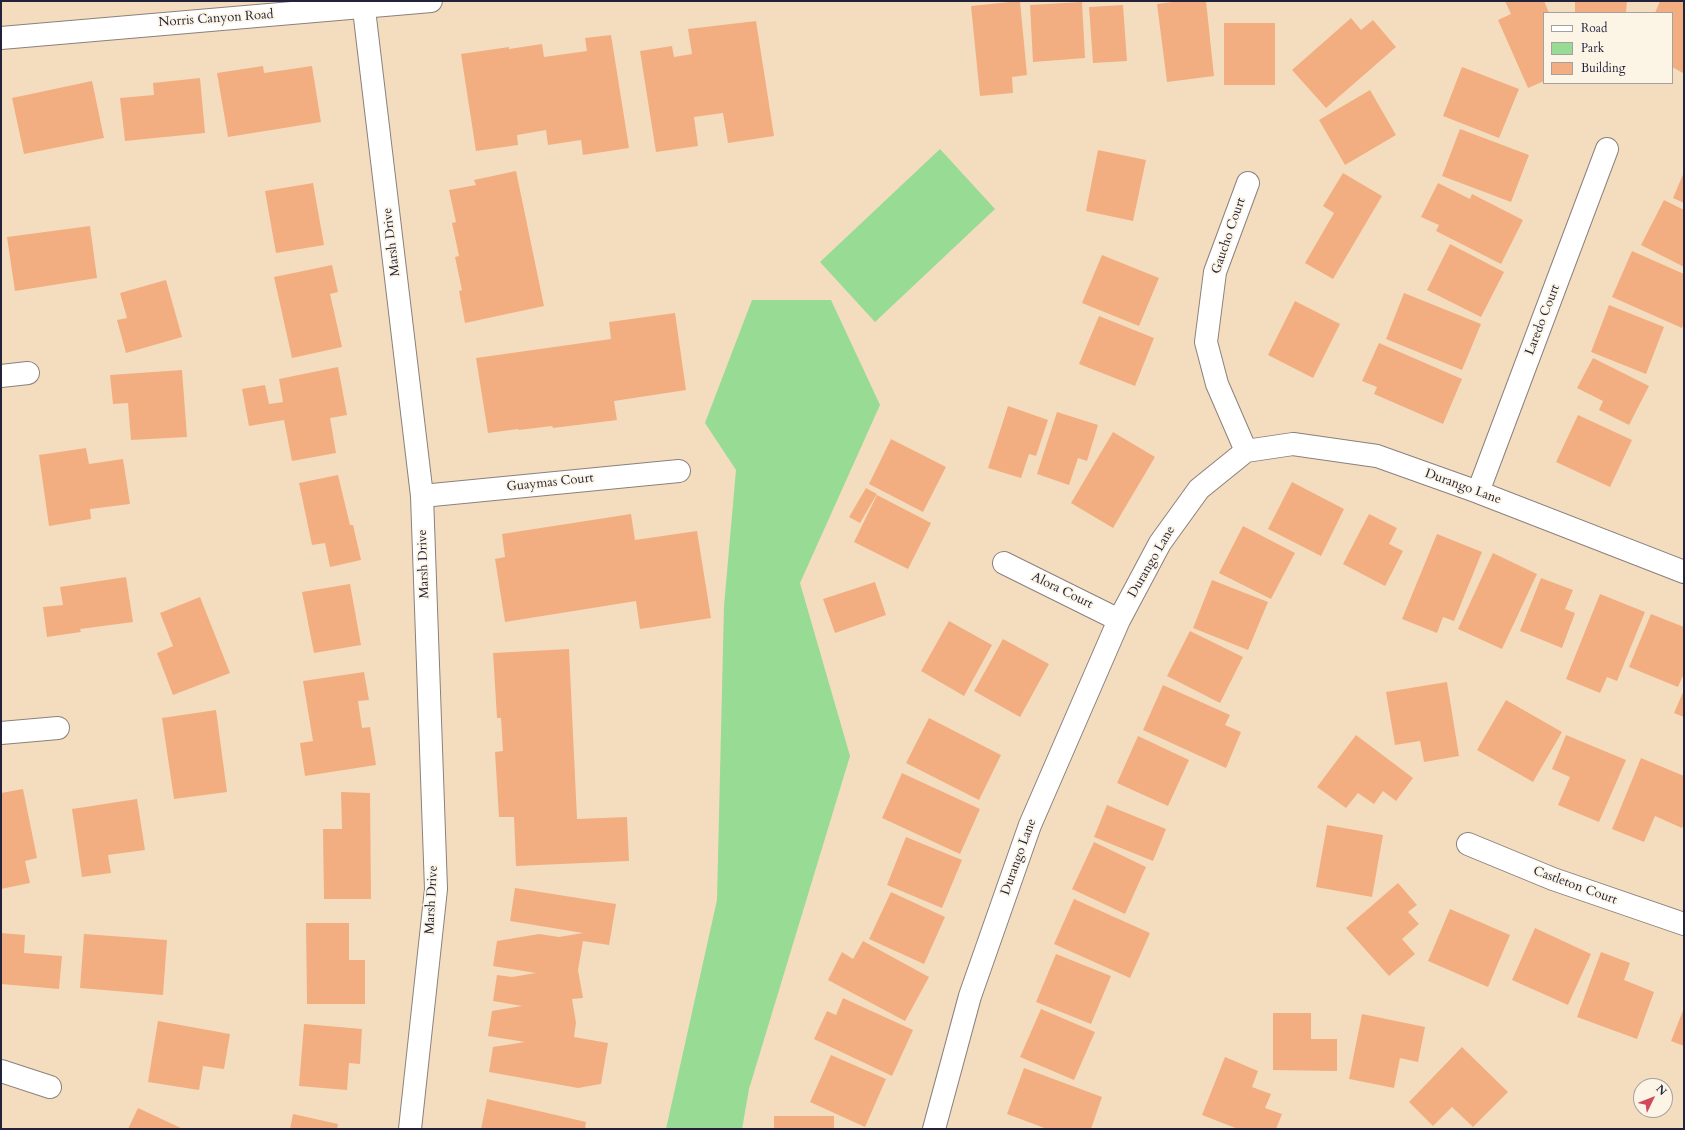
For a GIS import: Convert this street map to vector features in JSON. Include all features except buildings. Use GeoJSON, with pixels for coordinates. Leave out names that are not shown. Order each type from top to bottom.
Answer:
{"type":"FeatureCollection","features":[{"type":"Feature","properties":{"kind":"street","name":"Norris Canyon Road"},"geometry":{"type":"LineString","coordinates":[[1,38],[363,4],[431,1]]}},
{"type":"Feature","properties":{"kind":"street","name":"Marsh Drive"},"geometry":{"type":"LineString","coordinates":[[363,4],[422,496],[436,888],[410,1129]]}},
{"type":"Feature","properties":{"kind":"street","name":"Laredo Court"},"geometry":{"type":"LineString","coordinates":[[1478,492],[1607,149]]}},
{"type":"Feature","properties":{"kind":"street","name":"Gaucho Court"},"geometry":{"type":"LineString","coordinates":[[1246,451],[1217,384],[1206,342],[1215,272],[1248,183]]}},
{"type":"Feature","properties":{"kind":"street"},"geometry":{"type":"LineString","coordinates":[[1,376],[28,373]]}},
{"type":"Feature","properties":{"kind":"street","name":"Durango Lane"},"geometry":{"type":"LineString","coordinates":[[934,1129],[970,996],[1030,825],[1119,620],[1160,543],[1199,489],[1246,451],[1293,444],[1377,456],[1478,492],[1684,572]]}},
{"type":"Feature","properties":{"kind":"street","name":"Guaymas Court"},"geometry":{"type":"LineString","coordinates":[[422,496],[679,471]]}},
{"type":"Feature","properties":{"kind":"street","name":"Alora Court"},"geometry":{"type":"LineString","coordinates":[[1004,563],[1119,620]]}},
{"type":"Feature","properties":{"kind":"street"},"geometry":{"type":"LineString","coordinates":[[1,733],[58,728]]}},
{"type":"Feature","properties":{"kind":"street","name":"Castleton Court"},"geometry":{"type":"LineString","coordinates":[[1468,844],[1553,879],[1684,924]]}},
{"type":"Feature","properties":{"kind":"street"},"geometry":{"type":"LineString","coordinates":[[1,1071],[50,1087]]}},
{"type":"Feature","properties":{"kind":"green space"},"geometry":{"type":"Polygon","coordinates":[[[940,149],[995,209],[875,322],[820,262],[940,149]]]}},
{"type":"Feature","properties":{"kind":"green space"},"geometry":{"type":"Polygon","coordinates":[[[752,300],[831,300],[880,405],[800,583],[850,756],[749,1089],[742,1129],[666,1129],[717,900],[724,606],[736,470],[705,423],[752,300]]]}}]}
